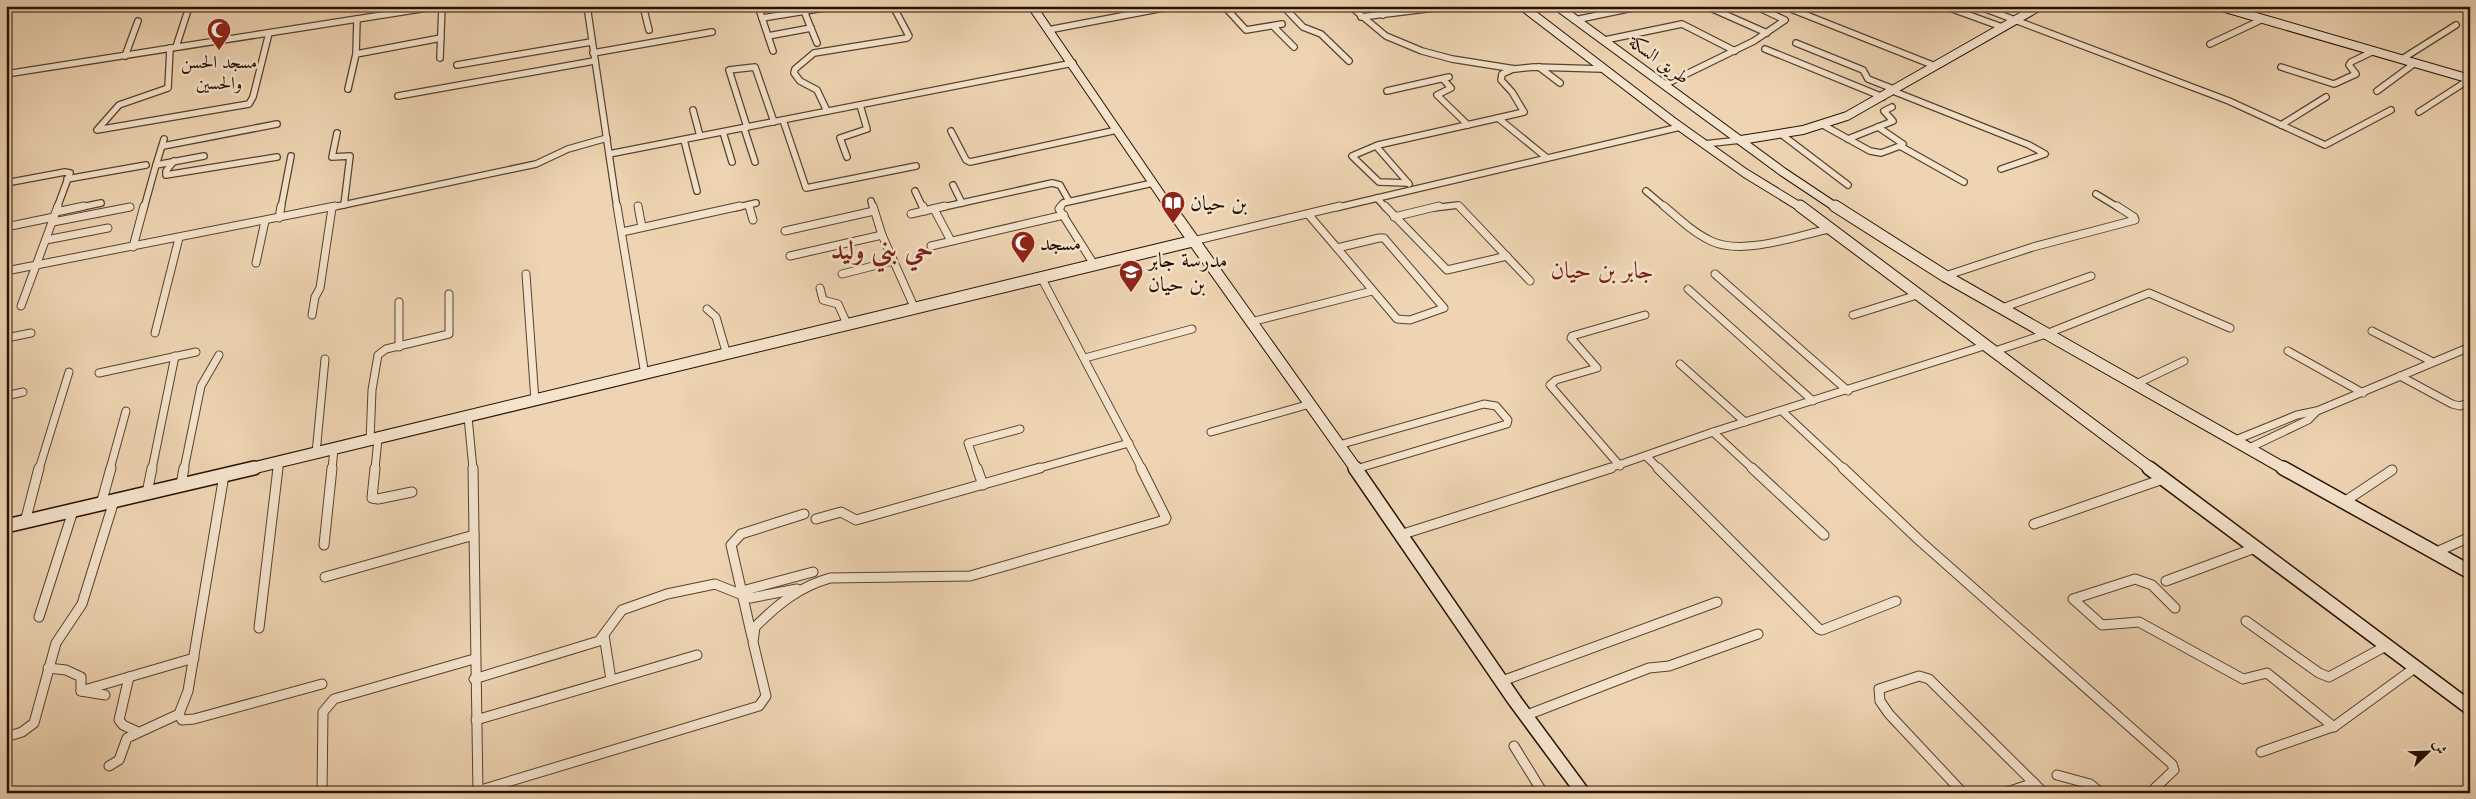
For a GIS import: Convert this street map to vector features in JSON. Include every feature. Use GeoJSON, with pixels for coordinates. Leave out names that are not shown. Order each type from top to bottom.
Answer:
{"type":"FeatureCollection","features":[{"type":"Feature","properties":{"kind":"main road"},"geometry":{"type":"LineString","coordinates":[[1032,6],[1073,63],[1153,183],[1196,241],[1502,682],[1582,793]]}},
{"type":"Feature","properties":{"kind":"main road"},"geometry":{"type":"LineString","coordinates":[[1522,6],[1680,127],[1764,186],[1791,200],[2470,708]]}},
{"type":"Feature","properties":{"kind":"main road","name":"طريق السكة"},"geometry":{"type":"LineString","coordinates":[[1557,6],[1831,205],[1945,276],[2247,449],[2470,572]]}},
{"type":"Feature","properties":{"kind":"main road"},"geometry":{"type":"LineString","coordinates":[[1741,140],[1823,125],[1847,116],[2040,6]]}},
{"type":"Feature","properties":{"kind":"main road"},"geometry":{"type":"LineString","coordinates":[[2218,6],[2236,8],[2263,19],[2470,79]]}},
{"type":"Feature","properties":{"kind":"main road"},"geometry":{"type":"LineString","coordinates":[[6,527],[645,375],[1196,241]]}},
{"type":"Feature","properties":{"kind":"street"},"geometry":{"type":"LineString","coordinates":[[6,7],[11,6]]}},
{"type":"Feature","properties":{"kind":"street"},"geometry":{"type":"LineString","coordinates":[[385,15],[386,6]]}},
{"type":"Feature","properties":{"kind":"street"},"geometry":{"type":"LineString","coordinates":[[6,74],[441,6],[440,58]]}},
{"type":"Feature","properties":{"kind":"street"},"geometry":{"type":"LineString","coordinates":[[587,6],[591,42],[645,375]]}},
{"type":"Feature","properties":{"kind":"street"},"geometry":{"type":"LineString","coordinates":[[643,6],[649,30]]}},
{"type":"Feature","properties":{"kind":"street"},"geometry":{"type":"LineString","coordinates":[[758,6],[773,51]]}},
{"type":"Feature","properties":{"kind":"street"},"geometry":{"type":"LineString","coordinates":[[827,111],[817,90],[800,81],[794,73],[795,69],[814,53],[907,38],[909,36],[893,6]]}},
{"type":"Feature","properties":{"kind":"street"},"geometry":{"type":"LineString","coordinates":[[1048,30],[1174,6]]}},
{"type":"Feature","properties":{"kind":"street"},"geometry":{"type":"LineString","coordinates":[[1224,6],[1246,30],[1282,24]]}},
{"type":"Feature","properties":{"kind":"street"},"geometry":{"type":"LineString","coordinates":[[1283,6],[1303,27],[1319,32],[1349,61]]}},
{"type":"Feature","properties":{"kind":"street"},"geometry":{"type":"LineString","coordinates":[[1350,6],[1380,33],[1422,51],[1452,59],[1515,69],[1539,67],[1602,69]]}},
{"type":"Feature","properties":{"kind":"street"},"geometry":{"type":"LineString","coordinates":[[1374,6],[1384,14]]}},
{"type":"Feature","properties":{"kind":"street"},"geometry":{"type":"LineString","coordinates":[[1361,17],[1451,6]]}},
{"type":"Feature","properties":{"kind":"street"},"geometry":{"type":"LineString","coordinates":[[1706,6],[1767,33]]}},
{"type":"Feature","properties":{"kind":"street"},"geometry":{"type":"LineString","coordinates":[[1664,84],[1735,51],[1767,33],[1785,20],[1755,6]]}},
{"type":"Feature","properties":{"kind":"street"},"geometry":{"type":"LineString","coordinates":[[1944,6],[2002,27]]}},
{"type":"Feature","properties":{"kind":"street"},"geometry":{"type":"LineString","coordinates":[[1978,6],[2229,100],[2325,145],[2392,110]]}},
{"type":"Feature","properties":{"kind":"street"},"geometry":{"type":"LineString","coordinates":[[762,18],[824,8]]}},
{"type":"Feature","properties":{"kind":"street"},"geometry":{"type":"LineString","coordinates":[[1575,20],[1636,8]]}},
{"type":"Feature","properties":{"kind":"street"},"geometry":{"type":"LineString","coordinates":[[1791,9],[1935,66]]}},
{"type":"Feature","properties":{"kind":"street"},"geometry":{"type":"LineString","coordinates":[[188,10],[173,48],[168,88],[119,105],[98,130],[249,104],[254,98],[268,33]]}},
{"type":"Feature","properties":{"kind":"street"},"geometry":{"type":"LineString","coordinates":[[804,11],[817,43]]}},
{"type":"Feature","properties":{"kind":"street"},"geometry":{"type":"LineString","coordinates":[[348,88],[356,54],[357,19]]}},
{"type":"Feature","properties":{"kind":"street"},"geometry":{"type":"LineString","coordinates":[[2210,44],[2263,19]]}},
{"type":"Feature","properties":{"kind":"street"},"geometry":{"type":"LineString","coordinates":[[124,56],[138,21]]}},
{"type":"Feature","properties":{"kind":"street"},"geometry":{"type":"LineString","coordinates":[[1604,40],[1682,24],[1735,51]]}},
{"type":"Feature","properties":{"kind":"street"},"geometry":{"type":"LineString","coordinates":[[2402,59],[2456,24]]}},
{"type":"Feature","properties":{"kind":"street"},"geometry":{"type":"LineString","coordinates":[[1272,26],[1294,47]]}},
{"type":"Feature","properties":{"kind":"street"},"geometry":{"type":"LineString","coordinates":[[768,36],[812,28]]}},
{"type":"Feature","properties":{"kind":"street"},"geometry":{"type":"LineString","coordinates":[[593,52],[712,32]]}},
{"type":"Feature","properties":{"kind":"street"},"geometry":{"type":"LineString","coordinates":[[356,54],[441,38]]}},
{"type":"Feature","properties":{"kind":"street"},"geometry":{"type":"LineString","coordinates":[[457,65],[591,42]]}},
{"type":"Feature","properties":{"kind":"street"},"geometry":{"type":"LineString","coordinates":[[1796,43],[1863,70],[1867,74],[1866,78],[2029,145],[2045,154],[2002,169]]}},
{"type":"Feature","properties":{"kind":"street"},"geometry":{"type":"LineString","coordinates":[[1764,50],[1883,97]]}},
{"type":"Feature","properties":{"kind":"street"},"geometry":{"type":"LineString","coordinates":[[2280,67],[2304,76],[2336,84],[2356,74],[2349,65],[2351,62],[2374,51]]}},
{"type":"Feature","properties":{"kind":"street"},"geometry":{"type":"LineString","coordinates":[[398,96],[594,61]]}},
{"type":"Feature","properties":{"kind":"street"},"geometry":{"type":"LineString","coordinates":[[728,63],[755,162]]}},
{"type":"Feature","properties":{"kind":"street"},"geometry":{"type":"LineString","coordinates":[[609,154],[1073,63]]}},
{"type":"Feature","properties":{"kind":"street"},"geometry":{"type":"LineString","coordinates":[[2377,91],[2415,63]]}},
{"type":"Feature","properties":{"kind":"street"},"geometry":{"type":"LineString","coordinates":[[729,70],[755,67],[774,122]]}},
{"type":"Feature","properties":{"kind":"street"},"geometry":{"type":"LineString","coordinates":[[1539,67],[1560,83]]}},
{"type":"Feature","properties":{"kind":"street"},"geometry":{"type":"LineString","coordinates":[[1408,183],[1379,182],[1352,158],[1357,153],[1376,146],[1524,112],[1512,92],[1501,80],[1502,74],[1515,69]]}},
{"type":"Feature","properties":{"kind":"street"},"geometry":{"type":"LineString","coordinates":[[1388,91],[1446,78],[1451,88],[1437,95],[1468,125]]}},
{"type":"Feature","properties":{"kind":"street"},"geometry":{"type":"LineString","coordinates":[[2419,112],[2470,79]]}},
{"type":"Feature","properties":{"kind":"street"},"geometry":{"type":"LineString","coordinates":[[2281,125],[2326,97]]}},
{"type":"Feature","properties":{"kind":"street"},"geometry":{"type":"LineString","coordinates":[[846,158],[840,138],[867,129],[860,105]]}},
{"type":"Feature","properties":{"kind":"street"},"geometry":{"type":"LineString","coordinates":[[1848,139],[1893,121],[1884,111],[1892,107]]}},
{"type":"Feature","properties":{"kind":"street"},"geometry":{"type":"LineString","coordinates":[[693,110],[700,136]]}},
{"type":"Feature","properties":{"kind":"street"},"geometry":{"type":"LineString","coordinates":[[1498,118],[1547,158]]}},
{"type":"Feature","properties":{"kind":"street"},"geometry":{"type":"LineString","coordinates":[[783,120],[806,188],[916,166]]}},
{"type":"Feature","properties":{"kind":"street"},"geometry":{"type":"LineString","coordinates":[[163,146],[277,124]]}},
{"type":"Feature","properties":{"kind":"street"},"geometry":{"type":"LineString","coordinates":[[1823,125],[1875,152],[1882,153],[1903,144],[1878,127]]}},
{"type":"Feature","properties":{"kind":"street"},"geometry":{"type":"LineString","coordinates":[[1196,241],[1680,127]]}},
{"type":"Feature","properties":{"kind":"street"},"geometry":{"type":"LineString","coordinates":[[951,131],[966,160],[970,162],[1117,130]]}},
{"type":"Feature","properties":{"kind":"street"},"geometry":{"type":"LineString","coordinates":[[723,132],[732,162]]}},
{"type":"Feature","properties":{"kind":"street"},"geometry":{"type":"LineString","coordinates":[[337,133],[332,158],[350,156],[344,206]]}},
{"type":"Feature","properties":{"kind":"street"},"geometry":{"type":"LineString","coordinates":[[1781,134],[1848,185]]}},
{"type":"Feature","properties":{"kind":"street"},"geometry":{"type":"LineString","coordinates":[[6,271],[344,206],[536,164],[568,149],[607,138]]}},
{"type":"Feature","properties":{"kind":"street"},"geometry":{"type":"LineString","coordinates":[[133,247],[164,139]]}},
{"type":"Feature","properties":{"kind":"street"},"geometry":{"type":"LineString","coordinates":[[684,140],[697,191]]}},
{"type":"Feature","properties":{"kind":"street"},"geometry":{"type":"LineString","coordinates":[[1704,144],[1741,140]]}},
{"type":"Feature","properties":{"kind":"street"},"geometry":{"type":"LineString","coordinates":[[1376,146],[1414,190]]}},
{"type":"Feature","properties":{"kind":"street"},"geometry":{"type":"LineString","coordinates":[[1900,146],[1964,182]]}},
{"type":"Feature","properties":{"kind":"street"},"geometry":{"type":"LineString","coordinates":[[156,165],[204,156]]}},
{"type":"Feature","properties":{"kind":"street"},"geometry":{"type":"LineString","coordinates":[[174,162],[166,171],[166,175],[277,156]]}},
{"type":"Feature","properties":{"kind":"street"},"geometry":{"type":"LineString","coordinates":[[279,218],[291,156]]}},
{"type":"Feature","properties":{"kind":"street"},"geometry":{"type":"LineString","coordinates":[[67,179],[146,165]]}},
{"type":"Feature","properties":{"kind":"street"},"geometry":{"type":"LineString","coordinates":[[130,176],[133,168]]}},
{"type":"Feature","properties":{"kind":"street"},"geometry":{"type":"LineString","coordinates":[[6,182],[68,172],[46,240],[21,306]]}},
{"type":"Feature","properties":{"kind":"street"},"geometry":{"type":"LineString","coordinates":[[911,214],[1057,183],[1069,201]]}},
{"type":"Feature","properties":{"kind":"street"},"geometry":{"type":"LineString","coordinates":[[1095,266],[1059,209],[1063,203],[1153,183]]}},
{"type":"Feature","properties":{"kind":"street"},"geometry":{"type":"LineString","coordinates":[[953,185],[962,203]]}},
{"type":"Feature","properties":{"kind":"street"},"geometry":{"type":"LineString","coordinates":[[1646,190],[1706,238],[1730,247],[1761,243],[1829,229]]}},
{"type":"Feature","properties":{"kind":"street"},"geometry":{"type":"LineString","coordinates":[[915,191],[925,211]]}},
{"type":"Feature","properties":{"kind":"street"},"geometry":{"type":"LineString","coordinates":[[1945,276],[2026,249],[2135,220],[2134,217],[2096,194]]}},
{"type":"Feature","properties":{"kind":"street"},"geometry":{"type":"LineString","coordinates":[[1377,198],[1447,270],[1507,256]]}},
{"type":"Feature","properties":{"kind":"street"},"geometry":{"type":"LineString","coordinates":[[871,201],[882,235],[915,310]]}},
{"type":"Feature","properties":{"kind":"street"},"geometry":{"type":"LineString","coordinates":[[622,232],[756,203]]}},
{"type":"Feature","properties":{"kind":"street"},"geometry":{"type":"LineString","coordinates":[[54,217],[101,204]]}},
{"type":"Feature","properties":{"kind":"street"},"geometry":{"type":"LineString","coordinates":[[749,205],[753,220]]}},
{"type":"Feature","properties":{"kind":"street"},"geometry":{"type":"LineString","coordinates":[[1394,217],[1445,205],[1458,205],[1530,281]]}},
{"type":"Feature","properties":{"kind":"street"},"geometry":{"type":"LineString","coordinates":[[638,206],[642,227]]}},
{"type":"Feature","properties":{"kind":"street"},"geometry":{"type":"LineString","coordinates":[[6,226],[54,217],[130,207]]}},
{"type":"Feature","properties":{"kind":"street"},"geometry":{"type":"LineString","coordinates":[[312,315],[314,297],[320,288],[332,208]]}},
{"type":"Feature","properties":{"kind":"street"},"geometry":{"type":"LineString","coordinates":[[934,209],[951,241]]}},
{"type":"Feature","properties":{"kind":"street"},"geometry":{"type":"LineString","coordinates":[[785,231],[874,211]]}},
{"type":"Feature","properties":{"kind":"street"},"geometry":{"type":"LineString","coordinates":[[1308,214],[1335,248],[1394,317],[1401,321],[1444,308],[1384,238],[1335,248]]}},
{"type":"Feature","properties":{"kind":"street"},"geometry":{"type":"LineString","coordinates":[[931,246],[1064,215]]}},
{"type":"Feature","properties":{"kind":"street"},"geometry":{"type":"LineString","coordinates":[[256,263],[265,221]]}},
{"type":"Feature","properties":{"kind":"street"},"geometry":{"type":"LineString","coordinates":[[46,240],[108,228]]}},
{"type":"Feature","properties":{"kind":"street"},"geometry":{"type":"LineString","coordinates":[[790,256],[882,235]]}},
{"type":"Feature","properties":{"kind":"street"},"geometry":{"type":"LineString","coordinates":[[155,333],[179,238]]}},
{"type":"Feature","properties":{"kind":"street"},"geometry":{"type":"LineString","coordinates":[[842,274],[893,261]]}},
{"type":"Feature","properties":{"kind":"street"},"geometry":{"type":"LineString","coordinates":[[526,274],[535,401]]}},
{"type":"Feature","properties":{"kind":"street"},"geometry":{"type":"LineString","coordinates":[[1715,274],[1848,391]]}},
{"type":"Feature","properties":{"kind":"street"},"geometry":{"type":"LineString","coordinates":[[2002,308],[2091,276]]}},
{"type":"Feature","properties":{"kind":"street"},"geometry":{"type":"LineString","coordinates":[[474,679],[594,642],[604,635],[610,623],[628,606],[703,585],[714,584],[724,586],[742,594],[758,597],[804,587],[830,578],[880,579],[970,576],[1160,524],[1166,518],[1042,279]]}},
{"type":"Feature","properties":{"kind":"street"},"geometry":{"type":"LineString","coordinates":[[820,288],[823,300],[838,304],[848,326]]}},
{"type":"Feature","properties":{"kind":"street"},"geometry":{"type":"LineString","coordinates":[[1688,289],[1813,401]]}},
{"type":"Feature","properties":{"kind":"street"},"geometry":{"type":"LineString","coordinates":[[1251,322],[1372,291]]}},
{"type":"Feature","properties":{"kind":"street"},"geometry":{"type":"LineString","coordinates":[[1400,536],[1620,466],[1713,432],[1988,349],[2046,334],[2149,293],[2160,296],[2230,328]]}},
{"type":"Feature","properties":{"kind":"street"},"geometry":{"type":"LineString","coordinates":[[412,492],[378,499],[372,498],[376,360],[382,352],[449,334],[450,294]]}},
{"type":"Feature","properties":{"kind":"street"},"geometry":{"type":"LineString","coordinates":[[1853,315],[1918,295]]}},
{"type":"Feature","properties":{"kind":"street"},"geometry":{"type":"LineString","coordinates":[[399,302],[399,346]]}},
{"type":"Feature","properties":{"kind":"street"},"geometry":{"type":"LineString","coordinates":[[707,309],[716,317],[727,355]]}},
{"type":"Feature","properties":{"kind":"street"},"geometry":{"type":"LineString","coordinates":[[1620,466],[1550,386],[1556,380],[1597,368],[1571,338],[1572,336],[1645,315]]}},
{"type":"Feature","properties":{"kind":"street"},"geometry":{"type":"LineString","coordinates":[[1084,358],[1192,330]]}},
{"type":"Feature","properties":{"kind":"street"},"geometry":{"type":"LineString","coordinates":[[2372,331],[2430,361]]}},
{"type":"Feature","properties":{"kind":"street"},"geometry":{"type":"LineString","coordinates":[[6,338],[31,333]]}},
{"type":"Feature","properties":{"kind":"street"},"geometry":{"type":"LineString","coordinates":[[2233,441],[2297,415],[2316,411],[2362,393],[2430,361],[2470,347]]}},
{"type":"Feature","properties":{"kind":"street"},"geometry":{"type":"LineString","coordinates":[[2288,351],[2362,393]]}},
{"type":"Feature","properties":{"kind":"street"},"geometry":{"type":"LineString","coordinates":[[99,373],[196,352]]}},
{"type":"Feature","properties":{"kind":"street"},"geometry":{"type":"LineString","coordinates":[[181,485],[201,386],[219,354]]}},
{"type":"Feature","properties":{"kind":"street"},"geometry":{"type":"LineString","coordinates":[[146,493],[175,356]]}},
{"type":"Feature","properties":{"kind":"street"},"geometry":{"type":"LineString","coordinates":[[316,453],[325,359]]}},
{"type":"Feature","properties":{"kind":"street"},"geometry":{"type":"LineString","coordinates":[[2134,385],[2184,361]]}},
{"type":"Feature","properties":{"kind":"street"},"geometry":{"type":"LineString","coordinates":[[1680,364],[1745,422]]}},
{"type":"Feature","properties":{"kind":"street"},"geometry":{"type":"LineString","coordinates":[[25,522],[43,454],[69,372]]}},
{"type":"Feature","properties":{"kind":"street"},"geometry":{"type":"LineString","coordinates":[[2400,376],[2452,404],[2460,406],[2470,402]]}},
{"type":"Feature","properties":{"kind":"street"},"geometry":{"type":"LineString","coordinates":[[6,396],[23,392]]}},
{"type":"Feature","properties":{"kind":"street"},"geometry":{"type":"LineString","coordinates":[[1211,432],[1310,404]]}},
{"type":"Feature","properties":{"kind":"street"},"geometry":{"type":"LineString","coordinates":[[1339,445],[1484,404],[1496,406],[1508,420],[1507,424],[1356,469]]}},
{"type":"Feature","properties":{"kind":"street"},"geometry":{"type":"LineString","coordinates":[[101,504],[126,411]]}},
{"type":"Feature","properties":{"kind":"street"},"geometry":{"type":"LineString","coordinates":[[1782,411],[1920,541],[2172,764],[2174,770],[2155,788],[2155,793]]}},
{"type":"Feature","properties":{"kind":"street"},"geometry":{"type":"LineString","coordinates":[[2247,449],[2308,420],[2316,411]]}},
{"type":"Feature","properties":{"kind":"street"},"geometry":{"type":"LineString","coordinates":[[468,417],[472,447],[474,535],[476,792],[759,706],[766,696],[731,545],[741,534],[804,514]]}},
{"type":"Feature","properties":{"kind":"street"},"geometry":{"type":"LineString","coordinates":[[983,485],[968,443],[1020,429]]}},
{"type":"Feature","properties":{"kind":"street"},"geometry":{"type":"LineString","coordinates":[[1713,432],[1824,535]]}},
{"type":"Feature","properties":{"kind":"street"},"geometry":{"type":"LineString","coordinates":[[816,519],[841,512],[856,520],[1129,444]]}},
{"type":"Feature","properties":{"kind":"street"},"geometry":{"type":"LineString","coordinates":[[324,545],[334,449]]}},
{"type":"Feature","properties":{"kind":"street"},"geometry":{"type":"LineString","coordinates":[[1646,456],[1818,629],[1822,630],[1896,601]]}},
{"type":"Feature","properties":{"kind":"street"},"geometry":{"type":"LineString","coordinates":[[259,628],[279,462]]}},
{"type":"Feature","properties":{"kind":"street"},"geometry":{"type":"LineString","coordinates":[[2344,502],[2392,470]]}},
{"type":"Feature","properties":{"kind":"street"},"geometry":{"type":"LineString","coordinates":[[109,766],[119,760],[127,738],[179,714],[188,691],[200,628],[198,620],[224,475]]}},
{"type":"Feature","properties":{"kind":"street"},"geometry":{"type":"LineString","coordinates":[[2034,524],[2163,478]]}},
{"type":"Feature","properties":{"kind":"street"},"geometry":{"type":"LineString","coordinates":[[6,737],[22,732],[34,723],[56,643],[82,604],[114,501]]}},
{"type":"Feature","properties":{"kind":"street"},"geometry":{"type":"LineString","coordinates":[[39,617],[73,511]]}},
{"type":"Feature","properties":{"kind":"street"},"geometry":{"type":"LineString","coordinates":[[325,577],[474,535]]}},
{"type":"Feature","properties":{"kind":"street"},"geometry":{"type":"LineString","coordinates":[[2434,553],[2470,537]]}},
{"type":"Feature","properties":{"kind":"street"},"geometry":{"type":"LineString","coordinates":[[2166,581],[2255,548]]}},
{"type":"Feature","properties":{"kind":"street"},"geometry":{"type":"LineString","coordinates":[[742,594],[813,572]]}},
{"type":"Feature","properties":{"kind":"street"},"geometry":{"type":"LineString","coordinates":[[2175,608],[2152,585],[2135,579],[2073,599],[2102,626],[2108,627],[2139,622],[2243,679],[2267,673],[2334,727]]}},
{"type":"Feature","properties":{"kind":"street"},"geometry":{"type":"LineString","coordinates":[[753,642],[755,627],[761,620],[779,604],[804,587]]}},
{"type":"Feature","properties":{"kind":"street"},"geometry":{"type":"LineString","coordinates":[[1502,682],[1717,602]]}},
{"type":"Feature","properties":{"kind":"street"},"geometry":{"type":"LineString","coordinates":[[2246,622],[2319,673],[2329,677],[2386,646]]}},
{"type":"Feature","properties":{"kind":"street"},"geometry":{"type":"LineString","coordinates":[[1527,715],[1649,668],[1669,666],[1758,634]]}},
{"type":"Feature","properties":{"kind":"street"},"geometry":{"type":"LineString","coordinates":[[604,635],[611,680]]}},
{"type":"Feature","properties":{"kind":"street"},"geometry":{"type":"LineString","coordinates":[[476,720],[697,655]]}},
{"type":"Feature","properties":{"kind":"street"},"geometry":{"type":"LineString","coordinates":[[82,691],[194,658]]}},
{"type":"Feature","properties":{"kind":"street"},"geometry":{"type":"LineString","coordinates":[[322,793],[323,712],[334,699],[474,659]]}},
{"type":"Feature","properties":{"kind":"street"},"geometry":{"type":"LineString","coordinates":[[2261,752],[2334,727],[2416,667]]}},
{"type":"Feature","properties":{"kind":"street"},"geometry":{"type":"LineString","coordinates":[[48,668],[78,674],[82,677],[82,691]]}},
{"type":"Feature","properties":{"kind":"street"},"geometry":{"type":"LineString","coordinates":[[1963,793],[1889,714],[1880,701],[1879,689],[1919,676],[1929,679],[2044,793]]}},
{"type":"Feature","properties":{"kind":"street"},"geometry":{"type":"LineString","coordinates":[[130,677],[119,720],[123,725],[138,732]]}},
{"type":"Feature","properties":{"kind":"street"},"geometry":{"type":"LineString","coordinates":[[179,714],[182,720],[194,719],[322,684]]}},
{"type":"Feature","properties":{"kind":"street"},"geometry":{"type":"LineString","coordinates":[[82,691],[105,695]]}},
{"type":"Feature","properties":{"kind":"street"},"geometry":{"type":"LineString","coordinates":[[1514,746],[1543,793]]}},
{"type":"Feature","properties":{"kind":"street"},"geometry":{"type":"LineString","coordinates":[[2057,775],[2090,784],[2101,793]]}},
{"type":"Feature","properties":{"kind":"street"},"geometry":{"type":"LineString","coordinates":[[2004,793],[2034,783]]}},
{"type":"Feature","properties":{"kind":"place","name":"مسجد الحسن والحسين"},"geometry":{"type":"Point","coordinates":[219,51]}},
{"type":"Feature","properties":{"kind":"place","name":"بن حيان"},"geometry":{"type":"Point","coordinates":[1173,224]}},
{"type":"Feature","properties":{"kind":"place","name":"مسجد"},"geometry":{"type":"Point","coordinates":[1023,264]}},
{"type":"Feature","properties":{"kind":"place","name":"مدرسة جابر بن حيان"},"geometry":{"type":"Point","coordinates":[1131,293]}},
{"type":"Feature","properties":{"kind":"district","name":"حي بني وليد"},"geometry":{"type":"Point","coordinates":[882,250]}},
{"type":"Feature","properties":{"kind":"district","name":"جابر بن حيان"},"geometry":{"type":"Point","coordinates":[1602,270]}}]}
